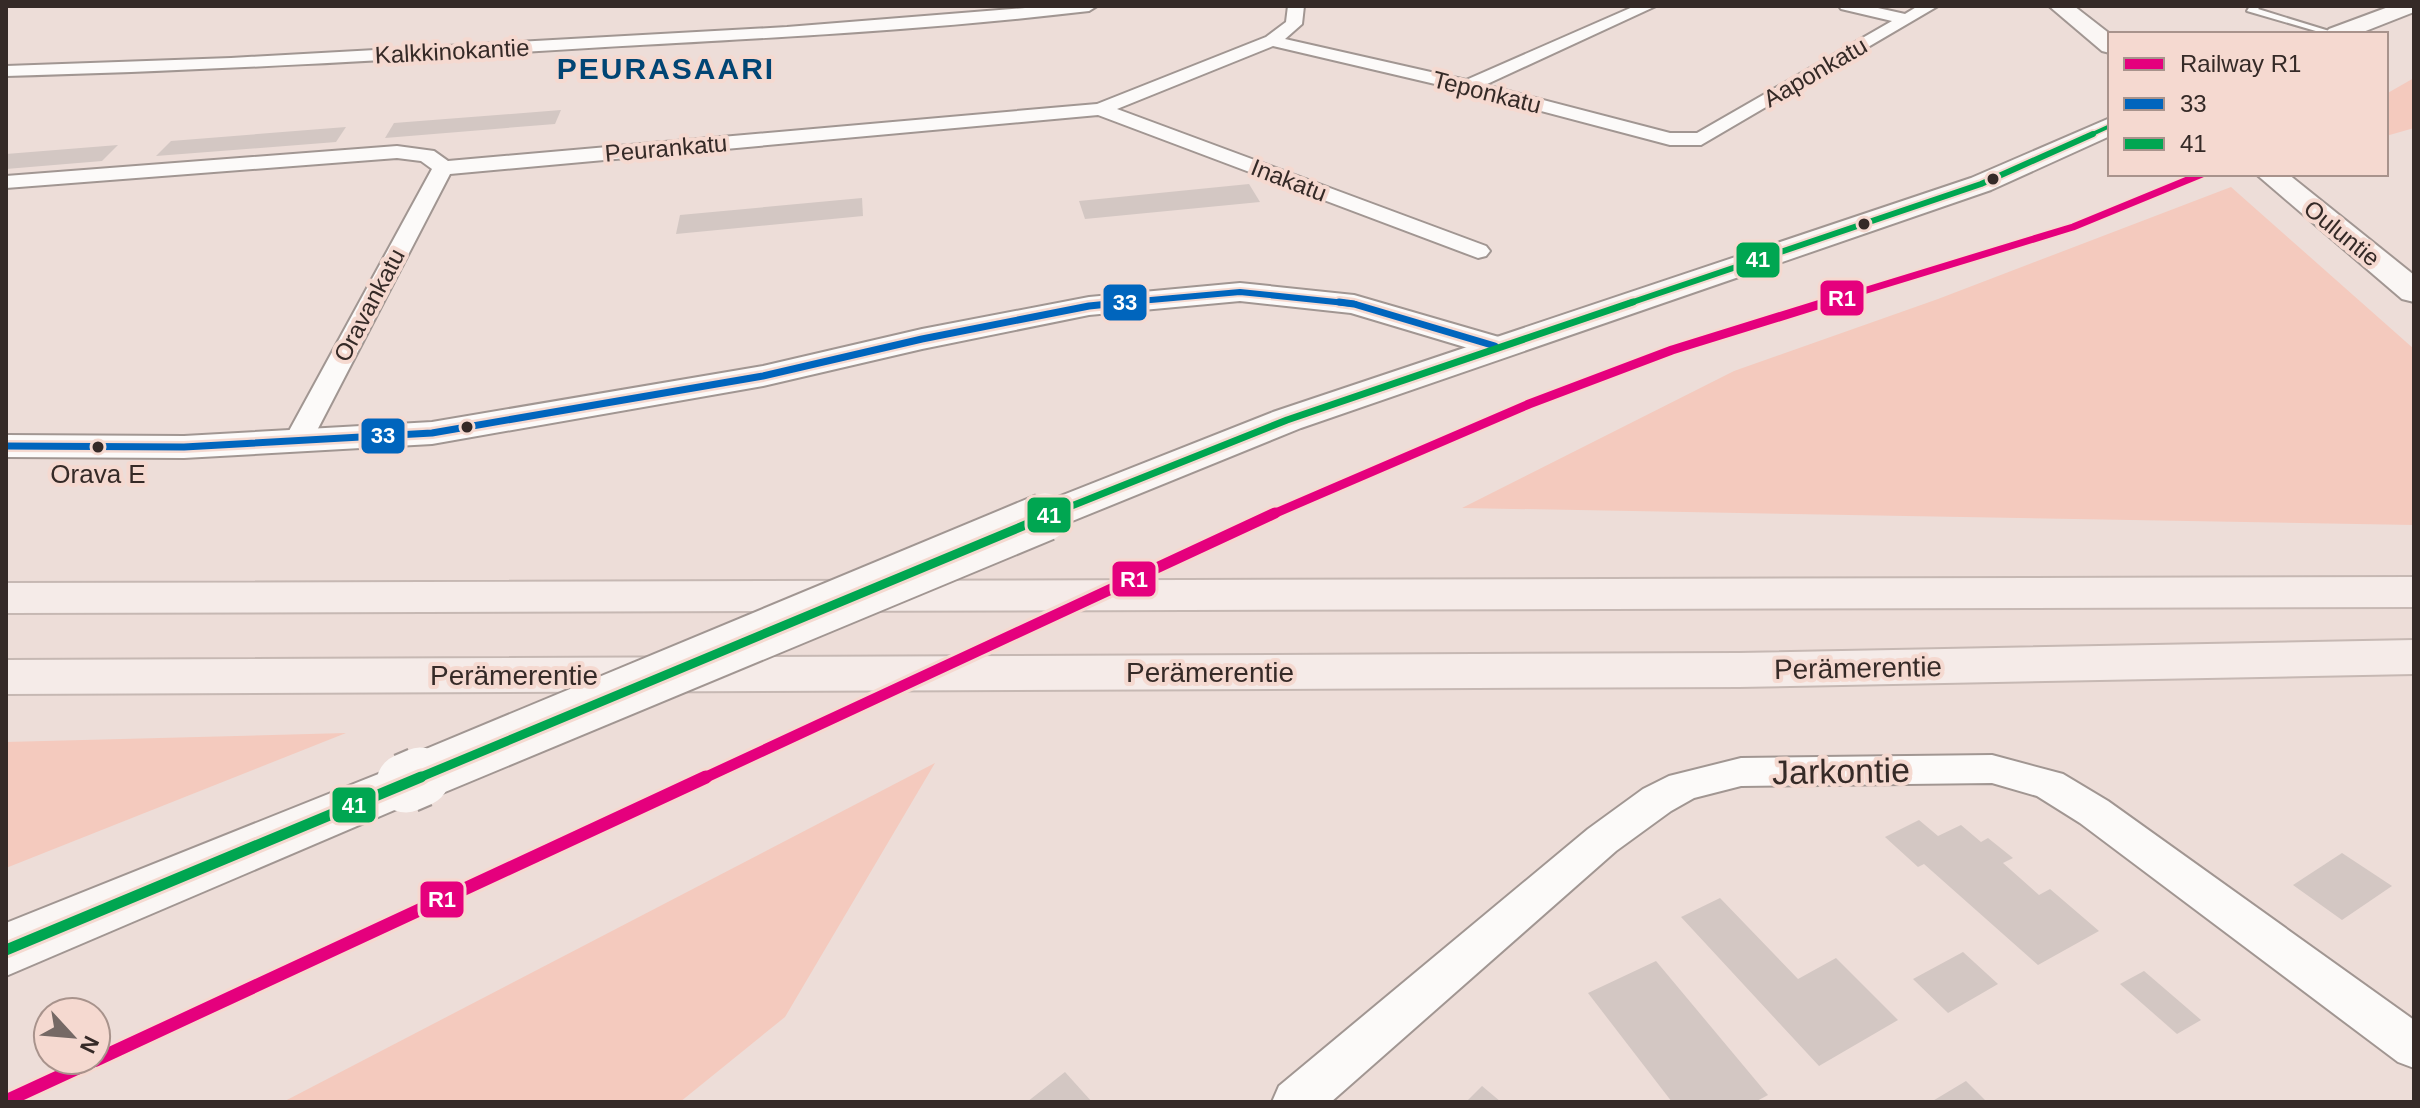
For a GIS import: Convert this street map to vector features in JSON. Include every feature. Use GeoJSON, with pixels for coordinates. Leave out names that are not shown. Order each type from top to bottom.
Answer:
{"type":"FeatureCollection","features":[{"type":"Feature","properties":{"kind":"highway"},"geometry":{"type":"LineString","coordinates":[[6,598],[2414,592]]}},
{"type":"Feature","properties":{"kind":"highway","name":"Perämerentie"},"geometry":{"type":"LineString","coordinates":[[6,677],[1739,670],[2414,657]]}},
{"type":"Feature","properties":{"kind":"main road"},"geometry":{"type":"LineString","coordinates":[[2060,6],[2108,44]]}},
{"type":"Feature","properties":{"kind":"main road"},"geometry":{"type":"LineString","coordinates":[[2341,32],[2407,6]]}},
{"type":"Feature","properties":{"kind":"main road"},"geometry":{"type":"LineString","coordinates":[[6,950],[1045,517],[1287,420],[1981,184],[2108,127]]}},
{"type":"Feature","properties":{"kind":"main road","name":"Ouluntie"},"geometry":{"type":"LineString","coordinates":[[2275,178],[2414,292]]}},
{"type":"Feature","properties":{"kind":"street","name":"Kalkkinokantie"},"geometry":{"type":"LineString","coordinates":[[6,71],[289,60],[840,28],[967,20],[1089,6]]}},
{"type":"Feature","properties":{"kind":"street","name":"Peurankatu"},"geometry":{"type":"LineString","coordinates":[[6,182],[397,152],[427,155],[443,168],[1100,109],[1272,41],[1294,24],[1296,6]]}},
{"type":"Feature","properties":{"kind":"street"},"geometry":{"type":"LineString","coordinates":[[1468,86],[1648,6]]}},
{"type":"Feature","properties":{"kind":"street"},"geometry":{"type":"LineString","coordinates":[[1847,6],[1905,19]]}},
{"type":"Feature","properties":{"kind":"street","name":"Aaponkatu"},"geometry":{"type":"LineString","coordinates":[[1701,139],[1930,6]]}},
{"type":"Feature","properties":{"kind":"street","name":"Teponkatu"},"geometry":{"type":"LineString","coordinates":[[1272,41],[1468,86],[1670,139],[1701,139]]}},
{"type":"Feature","properties":{"kind":"street","name":"Inakatu"},"geometry":{"type":"LineString","coordinates":[[1100,109],[1478,251]]}},
{"type":"Feature","properties":{"kind":"street","name":"Oravankatu"},"geometry":{"type":"LineString","coordinates":[[297,442],[443,168]]}},
{"type":"Feature","properties":{"kind":"street"},"geometry":{"type":"LineString","coordinates":[[6,446],[184,447],[448,431],[763,376],[922,339],[1089,306],[1240,292],[1354,304],[1498,347]]}},
{"type":"Feature","properties":{"kind":"street","name":"Jarkontie"},"geometry":{"type":"LineString","coordinates":[[1296,1102],[1602,840],[1657,800],[1683,786],[1741,772],[1992,769],[2049,784],[2094,812],[2414,1047]]}},
{"type":"Feature","properties":{"kind":"lane"},"geometry":{"type":"LineString","coordinates":[[2257,6],[2250,9],[2329,32]]}},
{"type":"Feature","properties":{"kind":"shaded area"},"geometry":{"type":"Polygon","coordinates":[[[2414,78],[2414,128],[2388,135],[2388,93],[2414,78]]]}},
{"type":"Feature","properties":{"kind":"shaded area"},"geometry":{"type":"Polygon","coordinates":[[[2231,187],[2414,349],[2414,525],[1462,508],[1734,371],[1938,299],[2231,187]]]}},
{"type":"Feature","properties":{"kind":"shaded area"},"geometry":{"type":"Polygon","coordinates":[[[346,733],[6,868],[6,742],[346,733]]]}},
{"type":"Feature","properties":{"kind":"shaded area"},"geometry":{"type":"Polygon","coordinates":[[[935,763],[785,1017],[680,1102],[283,1102],[935,763]]]}},
{"type":"Feature","properties":{"kind":"building"},"geometry":{"type":"Polygon","coordinates":[[[561,110],[555,124],[385,138],[394,123],[561,110]]]}},
{"type":"Feature","properties":{"kind":"building"},"geometry":{"type":"Polygon","coordinates":[[[346,127],[336,142],[156,156],[171,141],[346,127]]]}},
{"type":"Feature","properties":{"kind":"building"},"geometry":{"type":"Polygon","coordinates":[[[118,145],[102,161],[6,169],[6,154],[118,145]]]}},
{"type":"Feature","properties":{"kind":"building"},"geometry":{"type":"Polygon","coordinates":[[[1249,184],[1260,202],[1085,219],[1079,201],[1249,184]]]}},
{"type":"Feature","properties":{"kind":"building"},"geometry":{"type":"Polygon","coordinates":[[[862,198],[863,216],[676,234],[680,215],[862,198]]]}},
{"type":"Feature","properties":{"kind":"building"},"geometry":{"type":"Polygon","coordinates":[[[1919,820],[1938,836],[1961,825],[1981,842],[1988,838],[2013,858],[2003,863],[2039,895],[2050,889],[2099,931],[2038,965],[1924,864],[1918,867],[1885,837],[1919,820]]]}},
{"type":"Feature","properties":{"kind":"building"},"geometry":{"type":"Polygon","coordinates":[[[2342,853],[2392,886],[2342,920],[2293,885],[2342,853]]]}},
{"type":"Feature","properties":{"kind":"building"},"geometry":{"type":"Polygon","coordinates":[[[1720,898],[1798,979],[1836,958],[1898,1020],[1819,1066],[1681,917],[1720,898]]]}},
{"type":"Feature","properties":{"kind":"building"},"geometry":{"type":"Polygon","coordinates":[[[1963,952],[1998,984],[1948,1013],[1913,979],[1963,952]]]}},
{"type":"Feature","properties":{"kind":"building"},"geometry":{"type":"Polygon","coordinates":[[[1656,961],[1768,1095],[1755,1102],[1672,1102],[1588,993],[1656,961]]]}},
{"type":"Feature","properties":{"kind":"building"},"geometry":{"type":"Polygon","coordinates":[[[2144,971],[2201,1020],[2177,1034],[2120,984],[2144,971]]]}},
{"type":"Feature","properties":{"kind":"building"},"geometry":{"type":"Polygon","coordinates":[[[1065,1072],[1092,1102],[1027,1102],[1065,1072]]]}},
{"type":"Feature","properties":{"kind":"building"},"geometry":{"type":"Polygon","coordinates":[[[1966,1081],[1987,1102],[1931,1102],[1966,1081]]]}},
{"type":"Feature","properties":{"kind":"building"},"geometry":{"type":"Polygon","coordinates":[[[1482,1086],[1501,1102],[1466,1102],[1482,1086]]]}},
{"type":"Feature","properties":{"kind":"rail line","name":"R1"},"geometry":{"type":"LineString","coordinates":[[112,1053],[1317,494],[1529,404],[1672,350],[2073,227],[2197,176]]}},
{"type":"Feature","properties":{"kind":"rail line","name":"R1"},"geometry":{"type":"LineString","coordinates":[[6,1101],[60,1076]]}},
{"type":"Feature","properties":{"kind":"transit line","name":"41"},"geometry":{"type":"LineString","coordinates":[[6,950],[1045,517],[1287,420],[1981,184],[2108,127]]}},
{"type":"Feature","properties":{"kind":"transit line","name":"33"},"geometry":{"type":"LineString","coordinates":[[6,446],[184,447],[432,433],[763,376],[922,339],[1089,306],[1240,292],[1354,304],[1495,346]]}},
{"type":"Feature","properties":{"kind":"place","name":"Orava E"},"geometry":{"type":"Point","coordinates":[98,447]}},
{"type":"Feature","properties":{"kind":"district","name":"PEURASAARI"},"geometry":{"type":"Point","coordinates":[666,68]}}]}
